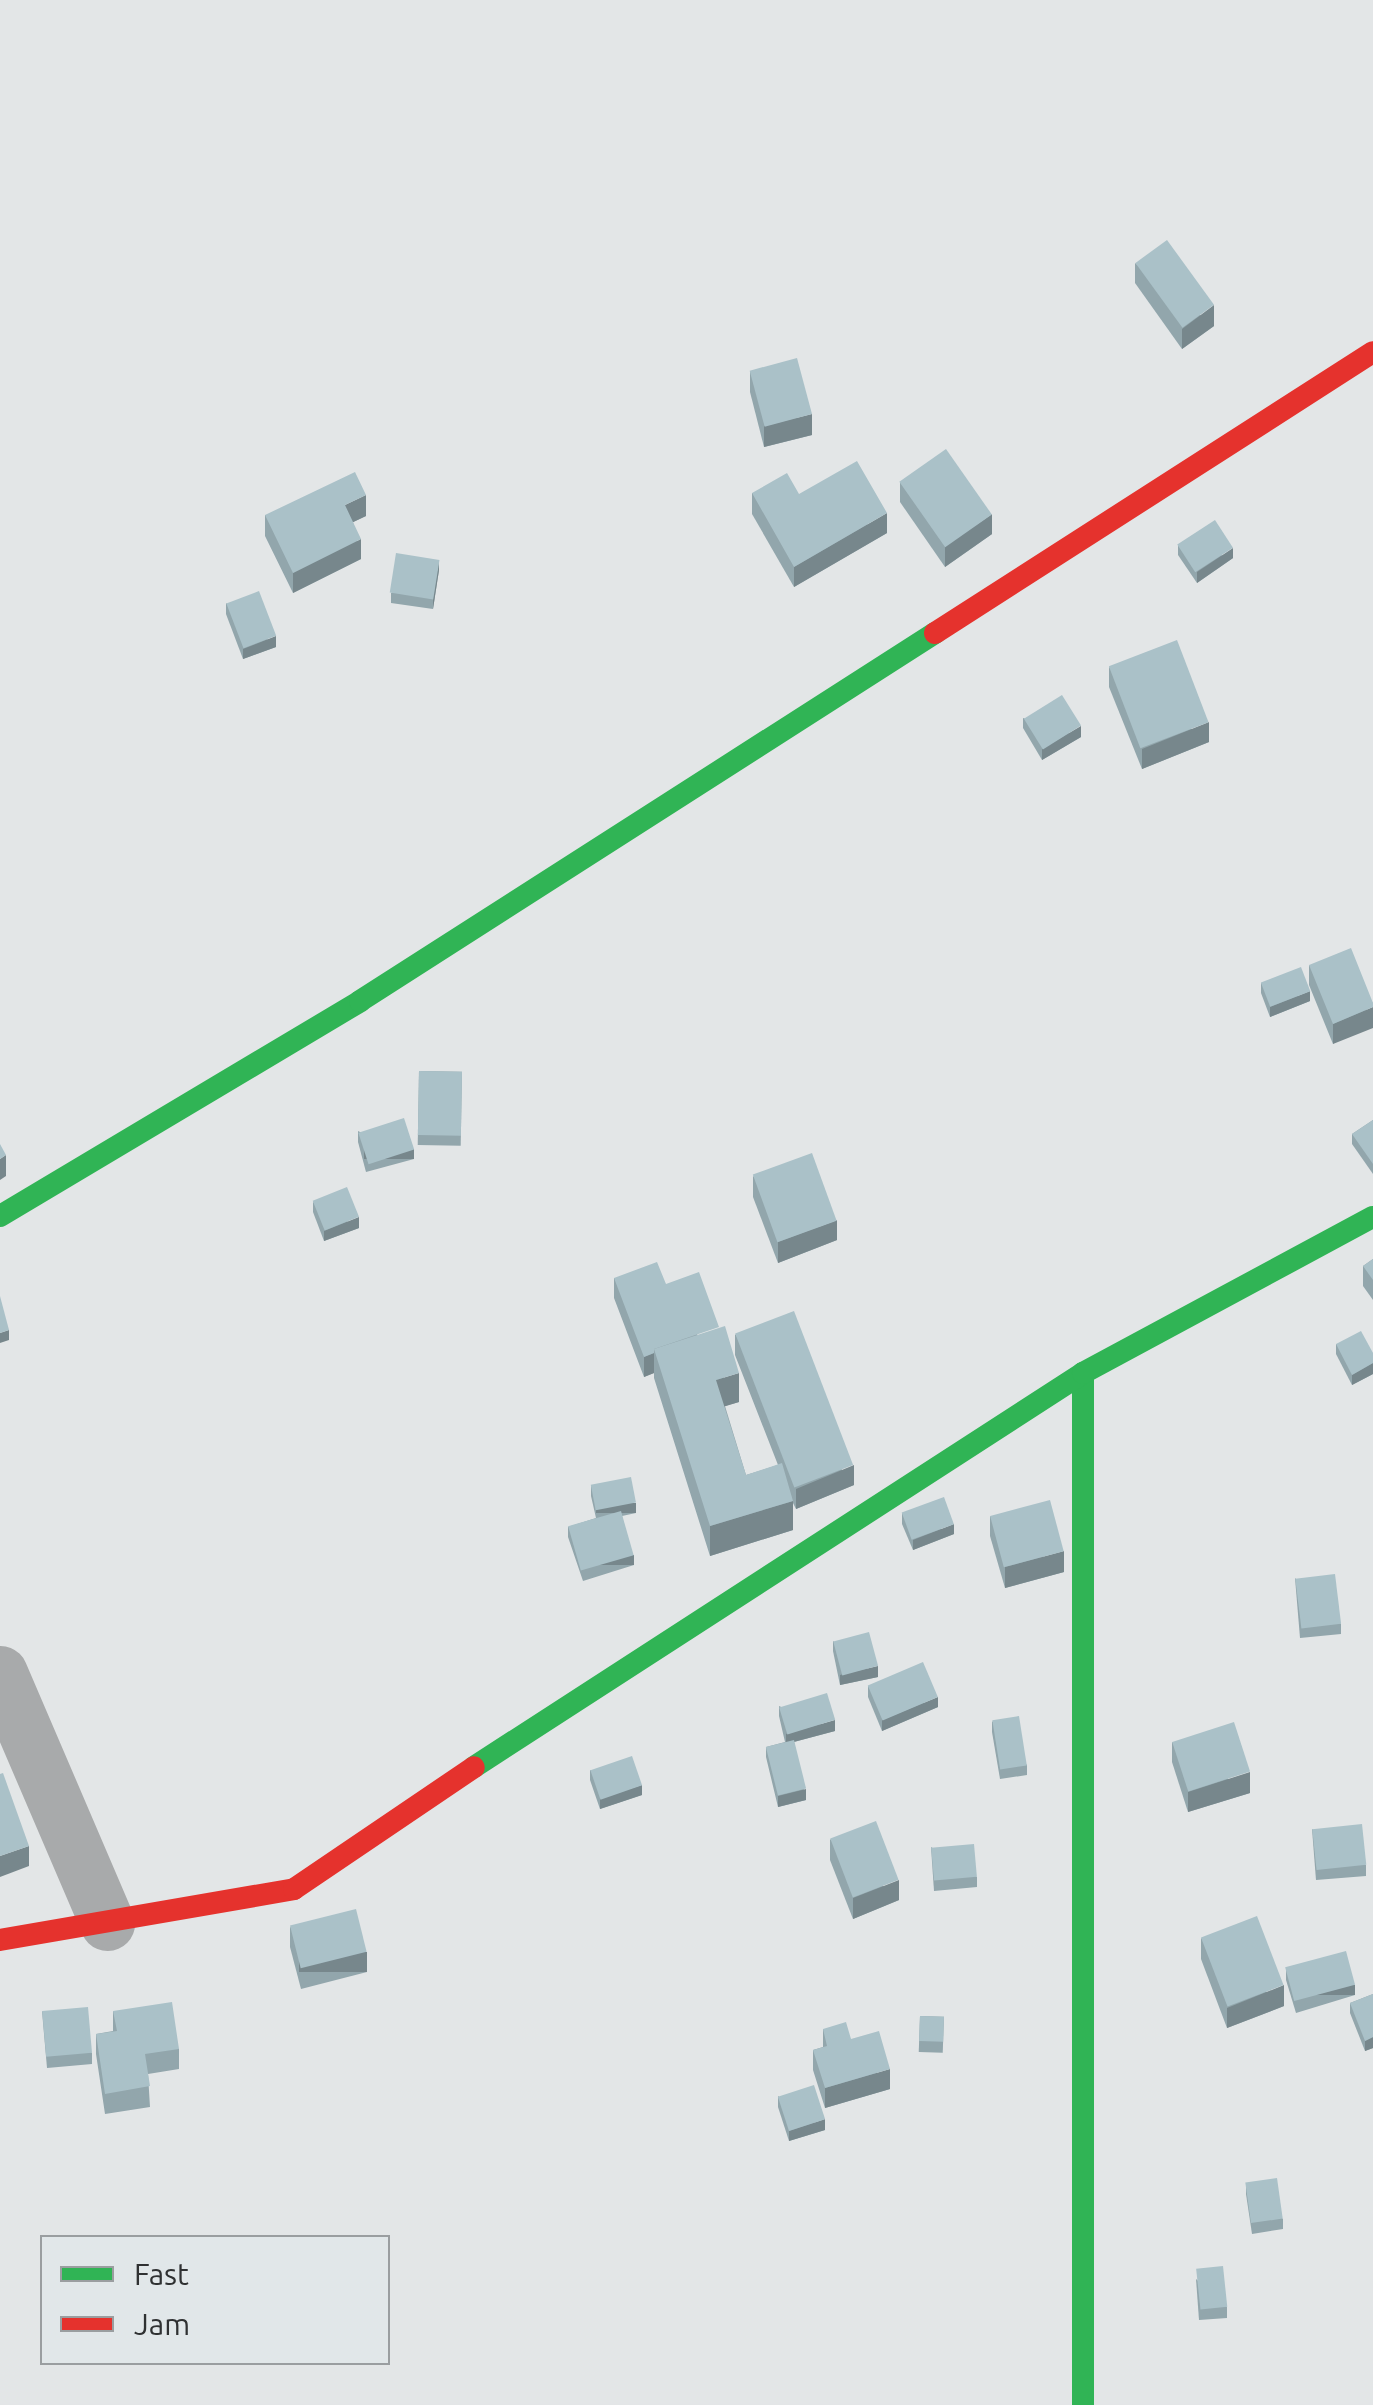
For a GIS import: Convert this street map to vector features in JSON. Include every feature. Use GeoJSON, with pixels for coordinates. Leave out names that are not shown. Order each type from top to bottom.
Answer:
{"type":"FeatureCollection","features":[{"type":"Feature","properties":{"kind":"street"},"geometry":{"type":"LineString","coordinates":[[0,1216],[360,1001],[1373,352]]}},
{"type":"Feature","properties":{"kind":"street"},"geometry":{"type":"LineString","coordinates":[[0,1940],[294,1889],[640,1655],[1083,1373],[1373,1217]]}},
{"type":"Feature","properties":{"kind":"street"},"geometry":{"type":"LineString","coordinates":[[1083,1373],[1083,2405]]}},
{"type":"Feature","properties":{"kind":"street"},"geometry":{"type":"LineString","coordinates":[[0,1673],[107,1923]]}},
{"type":"Feature","properties":{"kind":"building"},"geometry":{"type":"Polygon","coordinates":[[[1167,240],[1214,305],[1182,328],[1135,263],[1167,240]]]}},
{"type":"Feature","properties":{"kind":"building"},"geometry":{"type":"Polygon","coordinates":[[[797,358],[812,414],[765,427],[750,371],[797,358]]]}},
{"type":"Feature","properties":{"kind":"building"},"geometry":{"type":"Polygon","coordinates":[[[946,449],[992,515],[945,547],[899,482],[946,449]]]}},
{"type":"Feature","properties":{"kind":"building"},"geometry":{"type":"Polygon","coordinates":[[[857,461],[887,513],[794,567],[752,493],[787,473],[799,494],[857,461]]]}},
{"type":"Feature","properties":{"kind":"building"},"geometry":{"type":"Polygon","coordinates":[[[355,472],[366,495],[345,505],[361,539],[293,573],[265,515],[355,472]]]}},
{"type":"Feature","properties":{"kind":"building"},"geometry":{"type":"Polygon","coordinates":[[[1215,520],[1233,548],[1195,572],[1177,545],[1215,520]]]}},
{"type":"Feature","properties":{"kind":"building"},"geometry":{"type":"Polygon","coordinates":[[[396,553],[439,560],[433,599],[390,593],[396,553]]]}},
{"type":"Feature","properties":{"kind":"building"},"geometry":{"type":"Polygon","coordinates":[[[259,591],[276,636],[244,648],[226,604],[259,591]]]}},
{"type":"Feature","properties":{"kind":"building"},"geometry":{"type":"Polygon","coordinates":[[[1177,640],[1209,722],[1140,748],[1109,666],[1177,640]]]}},
{"type":"Feature","properties":{"kind":"building"},"geometry":{"type":"Polygon","coordinates":[[[1062,695],[1081,726],[1043,749],[1024,719],[1062,695]]]}},
{"type":"Feature","properties":{"kind":"building"},"geometry":{"type":"Polygon","coordinates":[[[1351,948],[1373,1007],[1333,1024],[1309,965],[1351,948]]]}},
{"type":"Feature","properties":{"kind":"building"},"geometry":{"type":"Polygon","coordinates":[[[1301,967],[1310,991],[1270,1007],[1261,982],[1301,967]]]}},
{"type":"Feature","properties":{"kind":"building"},"geometry":{"type":"Polygon","coordinates":[[[419,1071],[462,1072],[461,1136],[418,1135],[419,1071]]]}},
{"type":"Feature","properties":{"kind":"building"},"geometry":{"type":"Polygon","coordinates":[[[404,1118],[414,1149],[369,1164],[358,1133],[404,1118]]]}},
{"type":"Feature","properties":{"kind":"building"},"geometry":{"type":"Polygon","coordinates":[[[1373,1120],[1373,1164],[1352,1134],[1373,1120]]]}},
{"type":"Feature","properties":{"kind":"building"},"geometry":{"type":"Polygon","coordinates":[[[812,1153],[837,1221],[777,1242],[753,1175],[812,1153]]]}},
{"type":"Feature","properties":{"kind":"building"},"geometry":{"type":"Polygon","coordinates":[[[347,1187],[359,1217],[325,1231],[313,1201],[347,1187]]]}},
{"type":"Feature","properties":{"kind":"building"},"geometry":{"type":"Polygon","coordinates":[[[1373,1259],[1373,1280],[1363,1266],[1373,1259]]]}},
{"type":"Feature","properties":{"kind":"building"},"geometry":{"type":"Polygon","coordinates":[[[657,1262],[666,1284],[699,1272],[719,1327],[654,1349],[654,1353],[644,1357],[614,1278],[657,1262]]]}},
{"type":"Feature","properties":{"kind":"building"},"geometry":{"type":"Polygon","coordinates":[[[0,1296],[9,1330],[0,1333],[0,1296]]]}},
{"type":"Feature","properties":{"kind":"building"},"geometry":{"type":"Polygon","coordinates":[[[794,1311],[853,1465],[794,1488],[735,1334],[794,1311]]]}},
{"type":"Feature","properties":{"kind":"building"},"geometry":{"type":"Polygon","coordinates":[[[725,1326],[739,1373],[716,1380],[746,1475],[782,1463],[793,1501],[710,1526],[654,1349],[725,1326]]]}},
{"type":"Feature","properties":{"kind":"building"},"geometry":{"type":"Polygon","coordinates":[[[1361,1331],[1373,1353],[1373,1363],[1352,1375],[1336,1344],[1361,1331]]]}},
{"type":"Feature","properties":{"kind":"building"},"geometry":{"type":"Polygon","coordinates":[[[631,1477],[636,1503],[596,1510],[591,1485],[631,1477]]]}},
{"type":"Feature","properties":{"kind":"building"},"geometry":{"type":"Polygon","coordinates":[[[944,1497],[954,1524],[912,1540],[902,1512],[944,1497]]]}},
{"type":"Feature","properties":{"kind":"building"},"geometry":{"type":"Polygon","coordinates":[[[1050,1500],[1064,1551],[1004,1567],[990,1516],[1050,1500]]]}},
{"type":"Feature","properties":{"kind":"building"},"geometry":{"type":"Polygon","coordinates":[[[621,1511],[634,1555],[581,1570],[568,1526],[621,1511]]]}},
{"type":"Feature","properties":{"kind":"building"},"geometry":{"type":"Polygon","coordinates":[[[1335,1574],[1341,1624],[1301,1629],[1295,1579],[1335,1574]]]}},
{"type":"Feature","properties":{"kind":"building"},"geometry":{"type":"Polygon","coordinates":[[[869,1632],[878,1666],[842,1675],[833,1642],[869,1632]]]}},
{"type":"Feature","properties":{"kind":"building"},"geometry":{"type":"Polygon","coordinates":[[[923,1662],[938,1697],[883,1720],[868,1685],[923,1662]]]}},
{"type":"Feature","properties":{"kind":"building"},"geometry":{"type":"Polygon","coordinates":[[[827,1693],[835,1720],[787,1734],[779,1708],[827,1693]]]}},
{"type":"Feature","properties":{"kind":"building"},"geometry":{"type":"Polygon","coordinates":[[[1019,1716],[1027,1765],[1000,1770],[992,1720],[1019,1716]]]}},
{"type":"Feature","properties":{"kind":"building"},"geometry":{"type":"Polygon","coordinates":[[[1234,1722],[1250,1771],[1188,1792],[1172,1742],[1234,1722]]]}},
{"type":"Feature","properties":{"kind":"building"},"geometry":{"type":"Polygon","coordinates":[[[794,1740],[806,1789],[778,1796],[766,1747],[794,1740]]]}},
{"type":"Feature","properties":{"kind":"building"},"geometry":{"type":"Polygon","coordinates":[[[632,1756],[642,1785],[600,1800],[590,1770],[632,1756]]]}},
{"type":"Feature","properties":{"kind":"building"},"geometry":{"type":"Polygon","coordinates":[[[3,1773],[29,1846],[0,1856],[0,1774],[3,1773]]]}},
{"type":"Feature","properties":{"kind":"building"},"geometry":{"type":"Polygon","coordinates":[[[876,1821],[899,1880],[853,1897],[830,1839],[876,1821]]]}},
{"type":"Feature","properties":{"kind":"building"},"geometry":{"type":"Polygon","coordinates":[[[1362,1824],[1366,1865],[1317,1870],[1312,1829],[1362,1824]]]}},
{"type":"Feature","properties":{"kind":"building"},"geometry":{"type":"Polygon","coordinates":[[[974,1844],[977,1877],[934,1881],[931,1848],[974,1844]]]}},
{"type":"Feature","properties":{"kind":"building"},"geometry":{"type":"Polygon","coordinates":[[[356,1909],[367,1952],[301,1968],[290,1925],[356,1909]]]}},
{"type":"Feature","properties":{"kind":"building"},"geometry":{"type":"Polygon","coordinates":[[[1257,1916],[1284,1985],[1228,2007],[1201,1938],[1257,1916]]]}},
{"type":"Feature","properties":{"kind":"building"},"geometry":{"type":"Polygon","coordinates":[[[1346,1951],[1355,1985],[1294,2001],[1285,1967],[1346,1951]]]}},
{"type":"Feature","properties":{"kind":"building"},"geometry":{"type":"Polygon","coordinates":[[[1373,1994],[1373,2037],[1365,2041],[1350,2003],[1373,1994]]]}},
{"type":"Feature","properties":{"kind":"building"},"geometry":{"type":"Polygon","coordinates":[[[172,2002],[179,2049],[145,2054],[150,2086],[105,2094],[96,2034],[117,2031],[113,2011],[172,2002]]]}},
{"type":"Feature","properties":{"kind":"building"},"geometry":{"type":"Polygon","coordinates":[[[88,2007],[92,2053],[46,2057],[42,2011],[88,2007]]]}},
{"type":"Feature","properties":{"kind":"building"},"geometry":{"type":"Polygon","coordinates":[[[920,2016],[944,2017],[943,2042],[919,2041],[920,2016]]]}},
{"type":"Feature","properties":{"kind":"building"},"geometry":{"type":"Polygon","coordinates":[[[846,2022],[851,2039],[879,2031],[890,2069],[825,2088],[813,2050],[827,2046],[823,2029],[846,2022]]]}},
{"type":"Feature","properties":{"kind":"building"},"geometry":{"type":"Polygon","coordinates":[[[814,2085],[825,2119],[789,2131],[778,2097],[814,2085]]]}},
{"type":"Feature","properties":{"kind":"building"},"geometry":{"type":"Polygon","coordinates":[[[1277,2178],[1283,2219],[1251,2223],[1245,2182],[1277,2178]]]}},
{"type":"Feature","properties":{"kind":"building"},"geometry":{"type":"Polygon","coordinates":[[[1223,2266],[1227,2307],[1200,2310],[1196,2269],[1223,2266]]]}},
{"type":"Feature","properties":{"kind":"traffic: fast"},"geometry":{"type":"LineString","coordinates":[[0,1216],[360,1001],[935,633]]}},
{"type":"Feature","properties":{"kind":"traffic: fast"},"geometry":{"type":"LineString","coordinates":[[474,1767],[1083,1373],[1373,1217]]}},
{"type":"Feature","properties":{"kind":"traffic: fast"},"geometry":{"type":"LineString","coordinates":[[1083,1373],[1083,2405]]}},
{"type":"Feature","properties":{"kind":"traffic: jam"},"geometry":{"type":"LineString","coordinates":[[935,633],[1373,352]]}},
{"type":"Feature","properties":{"kind":"traffic: jam"},"geometry":{"type":"LineString","coordinates":[[0,1940],[294,1889],[474,1767]]}}]}
